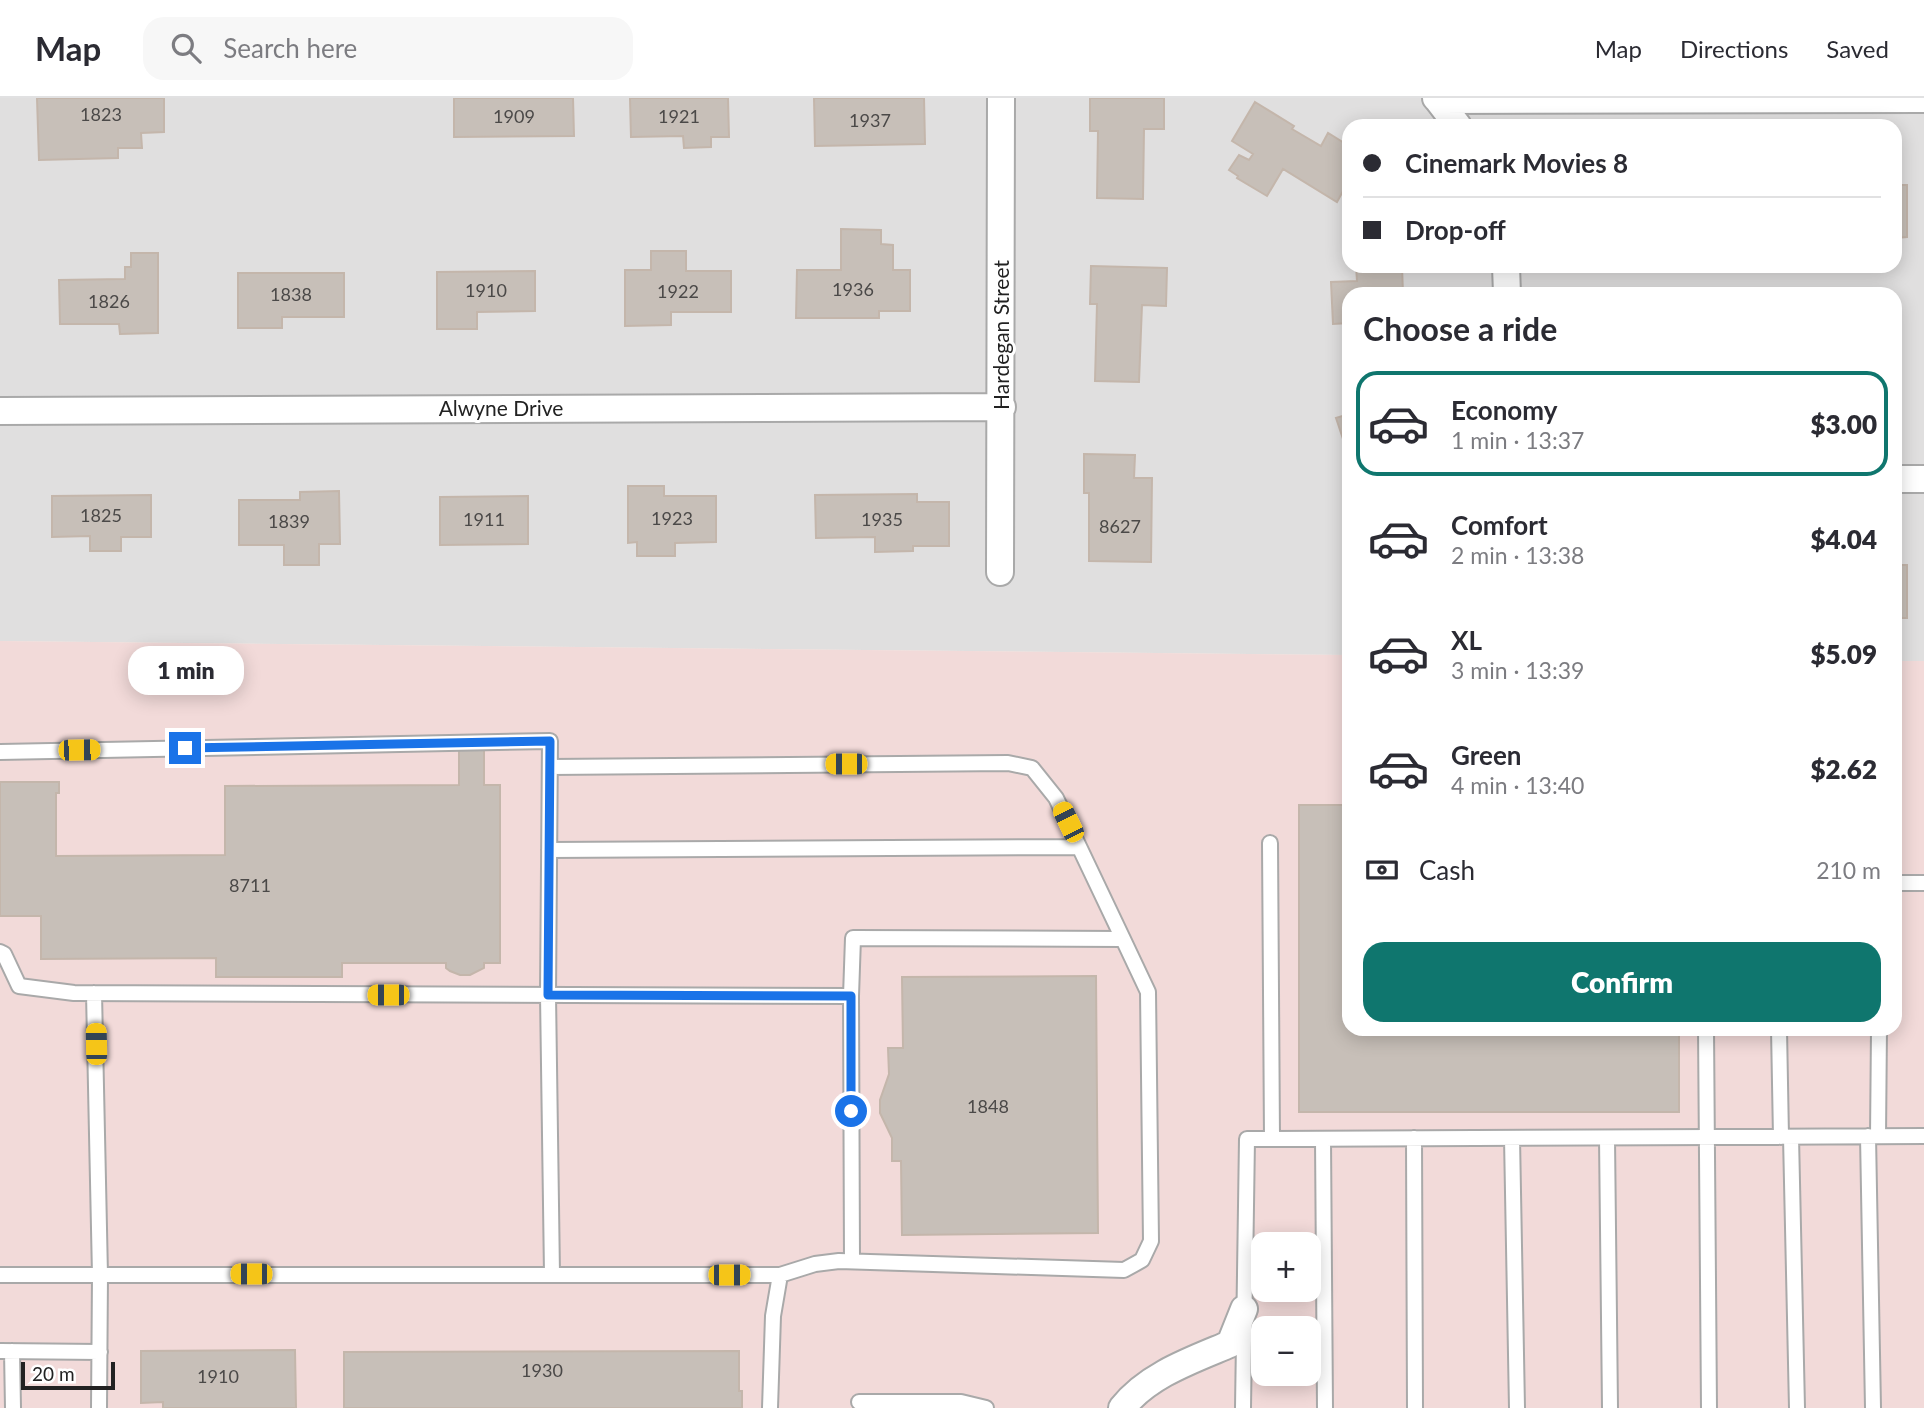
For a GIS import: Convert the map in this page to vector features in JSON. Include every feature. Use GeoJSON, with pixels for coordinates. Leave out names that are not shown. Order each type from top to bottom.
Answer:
{"type":"FeatureCollection","features":[{"type":"Feature","properties":{"kind":"street","name":"Hardegan Street"},"geometry":{"type":"LineString","coordinates":[[1000,572],[1001,98]]}},
{"type":"Feature","properties":{"kind":"street"},"geometry":{"type":"LineString","coordinates":[[1437,99],[1924,99]]}},
{"type":"Feature","properties":{"kind":"street"},"geometry":{"type":"LineString","coordinates":[[1437,99],[1453,119]]}},
{"type":"Feature","properties":{"kind":"street","name":"Alwyne Drive"},"geometry":{"type":"LineString","coordinates":[[0,411],[1002,407]]}},
{"type":"Feature","properties":{"kind":"street"},"geometry":{"type":"LineString","coordinates":[[1902,479],[1924,479]]}},
{"type":"Feature","properties":{"kind":"street"},"geometry":{"type":"LineString","coordinates":[[1122,1408],[1140,1390],[1178,1366],[1230,1344],[1244,1308]]}},
{"type":"Feature","properties":{"kind":"lane"},"geometry":{"type":"LineString","coordinates":[[0,752],[550,741],[548,995],[552,1274]]}},
{"type":"Feature","properties":{"kind":"lane"},"geometry":{"type":"LineString","coordinates":[[0,1275],[780,1275],[815,1264],[852,1261],[1125,1269],[1142,1260],[1151,1241],[1148,992],[1056,797],[1032,768],[1008,763],[550,767]]}},
{"type":"Feature","properties":{"kind":"lane"},"geometry":{"type":"LineString","coordinates":[[1270,843],[1272,1139]]}},
{"type":"Feature","properties":{"kind":"lane"},"geometry":{"type":"LineString","coordinates":[[549,850],[1079,846]]}},
{"type":"Feature","properties":{"kind":"lane"},"geometry":{"type":"LineString","coordinates":[[1902,883],[1924,883]]}},
{"type":"Feature","properties":{"kind":"lane"},"geometry":{"type":"LineString","coordinates":[[852,1261],[853,938],[1123,939]]}},
{"type":"Feature","properties":{"kind":"lane"},"geometry":{"type":"LineString","coordinates":[[0,951],[19,986],[94,993],[851,996]]}},
{"type":"Feature","properties":{"kind":"lane"},"geometry":{"type":"LineString","coordinates":[[94,993],[100,1275],[99,1408]]}},
{"type":"Feature","properties":{"kind":"lane"},"geometry":{"type":"LineString","coordinates":[[1706,1036],[1709,1408]]}},
{"type":"Feature","properties":{"kind":"lane"},"geometry":{"type":"LineString","coordinates":[[1779,1036],[1797,1408]]}},
{"type":"Feature","properties":{"kind":"lane"},"geometry":{"type":"LineString","coordinates":[[1873,1408],[1873,1136],[1879,1036]]}},
{"type":"Feature","properties":{"kind":"lane"},"geometry":{"type":"LineString","coordinates":[[1243,1408],[1247,1139],[1924,1136]]}},
{"type":"Feature","properties":{"kind":"lane"},"geometry":{"type":"LineString","coordinates":[[1414,1138],[1415,1408]]}},
{"type":"Feature","properties":{"kind":"lane"},"geometry":{"type":"LineString","coordinates":[[1512,1138],[1517,1408]]}},
{"type":"Feature","properties":{"kind":"lane"},"geometry":{"type":"LineString","coordinates":[[1607,1138],[1610,1408]]}},
{"type":"Feature","properties":{"kind":"lane"},"geometry":{"type":"LineString","coordinates":[[1324,1139],[1325,1408]]}},
{"type":"Feature","properties":{"kind":"lane"},"geometry":{"type":"LineString","coordinates":[[770,1408],[773,1317],[780,1275]]}},
{"type":"Feature","properties":{"kind":"lane"},"geometry":{"type":"LineString","coordinates":[[13,1408],[6,1351],[100,1352]]}},
{"type":"Feature","properties":{"kind":"lane"},"geometry":{"type":"LineString","coordinates":[[859,1402],[961,1402],[986,1408]]}},
{"type":"Feature","properties":{"kind":"shaded area"},"geometry":{"type":"Polygon","coordinates":[[[0,98],[1924,98],[1924,661],[1902,661],[1902,287],[1342,287],[1342,655],[0,641],[0,98]]]}},
{"type":"Feature","properties":{"kind":"shaded area"},"geometry":{"type":"Polygon","coordinates":[[[0,641],[1342,655],[1342,1036],[1902,1036],[1902,661],[1924,661],[1924,1408],[0,1408],[0,641]]]}},
{"type":"Feature","properties":{"kind":"building"},"geometry":{"type":"Polygon","coordinates":[[[37,98],[164,98],[164,132],[141,133],[142,148],[118,148],[118,158],[39,160],[37,98]]]}},
{"type":"Feature","properties":{"kind":"building"},"geometry":{"type":"Polygon","coordinates":[[[454,98],[573,98],[574,136],[454,137],[454,98]]]}},
{"type":"Feature","properties":{"kind":"building"},"geometry":{"type":"Polygon","coordinates":[[[630,98],[728,98],[729,137],[711,137],[711,147],[684,148],[683,136],[631,137],[630,98]]]}},
{"type":"Feature","properties":{"kind":"building"},"geometry":{"type":"Polygon","coordinates":[[[814,98],[924,98],[925,144],[815,146],[814,98]]]}},
{"type":"Feature","properties":{"kind":"building"},"geometry":{"type":"Polygon","coordinates":[[[1090,98],[1164,98],[1164,129],[1144,129],[1143,199],[1097,198],[1098,131],[1090,131],[1090,98]]]}},
{"type":"Feature","properties":{"kind":"building"},"geometry":{"type":"Polygon","coordinates":[[[1255,102],[1321,146],[1328,133],[1342,142],[1342,193],[1337,202],[1283,169],[1267,196],[1229,170],[1239,155],[1249,160],[1253,154],[1232,141],[1255,102]]]}},
{"type":"Feature","properties":{"kind":"building"},"geometry":{"type":"Polygon","coordinates":[[[1902,185],[1907,185],[1907,237],[1902,237],[1902,185]]]}},
{"type":"Feature","properties":{"kind":"building"},"geometry":{"type":"Polygon","coordinates":[[[841,229],[881,230],[881,244],[893,245],[893,270],[910,270],[910,311],[879,311],[879,318],[796,318],[797,270],[841,270],[841,229]]]}},
{"type":"Feature","properties":{"kind":"building"},"geometry":{"type":"Polygon","coordinates":[[[651,251],[686,251],[686,271],[731,271],[731,312],[671,312],[671,325],[625,326],[625,270],[651,270],[651,251]]]}},
{"type":"Feature","properties":{"kind":"building"},"geometry":{"type":"Polygon","coordinates":[[[131,253],[158,253],[158,333],[120,334],[119,324],[60,324],[59,280],[125,279],[125,267],[131,267],[131,253]]]}},
{"type":"Feature","properties":{"kind":"building"},"geometry":{"type":"Polygon","coordinates":[[[1091,266],[1167,268],[1166,306],[1142,305],[1139,382],[1095,381],[1097,304],[1090,304],[1091,266]]]}},
{"type":"Feature","properties":{"kind":"building"},"geometry":{"type":"Polygon","coordinates":[[[535,271],[535,311],[477,312],[477,329],[437,329],[437,272],[535,271]]]}},
{"type":"Feature","properties":{"kind":"building"},"geometry":{"type":"Polygon","coordinates":[[[238,273],[344,273],[344,317],[282,317],[282,328],[238,328],[238,273]]]}},
{"type":"Feature","properties":{"kind":"building"},"geometry":{"type":"Polygon","coordinates":[[[1356,273],[1402,273],[1403,287],[1342,287],[1342,323],[1333,324],[1331,282],[1357,281],[1356,273]]]}},
{"type":"Feature","properties":{"kind":"building"},"geometry":{"type":"Polygon","coordinates":[[[1342,416],[1342,436],[1336,418],[1342,416]]]}},
{"type":"Feature","properties":{"kind":"building"},"geometry":{"type":"Polygon","coordinates":[[[1084,454],[1135,455],[1134,478],[1152,478],[1151,562],[1089,561],[1089,493],[1084,493],[1084,454]]]}},
{"type":"Feature","properties":{"kind":"building"},"geometry":{"type":"Polygon","coordinates":[[[628,486],[664,486],[664,496],[716,496],[716,542],[675,543],[675,556],[637,556],[637,542],[628,543],[628,486]]]}},
{"type":"Feature","properties":{"kind":"building"},"geometry":{"type":"Polygon","coordinates":[[[339,491],[340,544],[319,544],[319,565],[284,565],[284,545],[239,545],[239,500],[300,500],[300,492],[339,491]]]}},
{"type":"Feature","properties":{"kind":"building"},"geometry":{"type":"Polygon","coordinates":[[[917,494],[917,502],[949,502],[949,546],[913,546],[913,551],[875,552],[875,537],[816,538],[815,495],[917,494]]]}},
{"type":"Feature","properties":{"kind":"building"},"geometry":{"type":"Polygon","coordinates":[[[151,495],[151,537],[121,537],[121,551],[90,551],[90,536],[52,537],[52,496],[151,495]]]}},
{"type":"Feature","properties":{"kind":"building"},"geometry":{"type":"Polygon","coordinates":[[[528,496],[528,544],[440,545],[440,497],[528,496]]]}},
{"type":"Feature","properties":{"kind":"building"},"geometry":{"type":"Polygon","coordinates":[[[1902,565],[1907,565],[1907,618],[1902,618],[1902,565]]]}},
{"type":"Feature","properties":{"kind":"building"},"geometry":{"type":"Polygon","coordinates":[[[459,749],[484,749],[484,785],[500,785],[500,963],[484,963],[484,968],[470,975],[450,971],[446,968],[446,963],[342,963],[342,977],[216,977],[216,958],[41,959],[41,916],[0,916],[0,782],[59,782],[59,793],[56,793],[56,856],[225,855],[225,786],[459,785],[459,749]]]}},
{"type":"Feature","properties":{"kind":"building"},"geometry":{"type":"Polygon","coordinates":[[[1299,805],[1342,805],[1342,1036],[1679,1036],[1679,1112],[1299,1112],[1299,805]]]}},
{"type":"Feature","properties":{"kind":"building"},"geometry":{"type":"Polygon","coordinates":[[[1096,976],[1098,1233],[902,1235],[901,1161],[892,1161],[892,1138],[880,1113],[880,1100],[889,1074],[888,1048],[903,1048],[902,977],[1096,976]]]}},
{"type":"Feature","properties":{"kind":"building"},"geometry":{"type":"Polygon","coordinates":[[[295,1350],[296,1408],[163,1408],[163,1402],[141,1403],[141,1351],[295,1350]]]}},
{"type":"Feature","properties":{"kind":"building"},"geometry":{"type":"Polygon","coordinates":[[[739,1351],[739,1391],[742,1391],[742,1408],[344,1408],[344,1352],[739,1351]]]}},
{"type":"Feature","properties":{"kind":"route"},"geometry":{"type":"LineString","coordinates":[[185,748],[550,741],[548,995],[851,996],[851,1111]]}}]}
